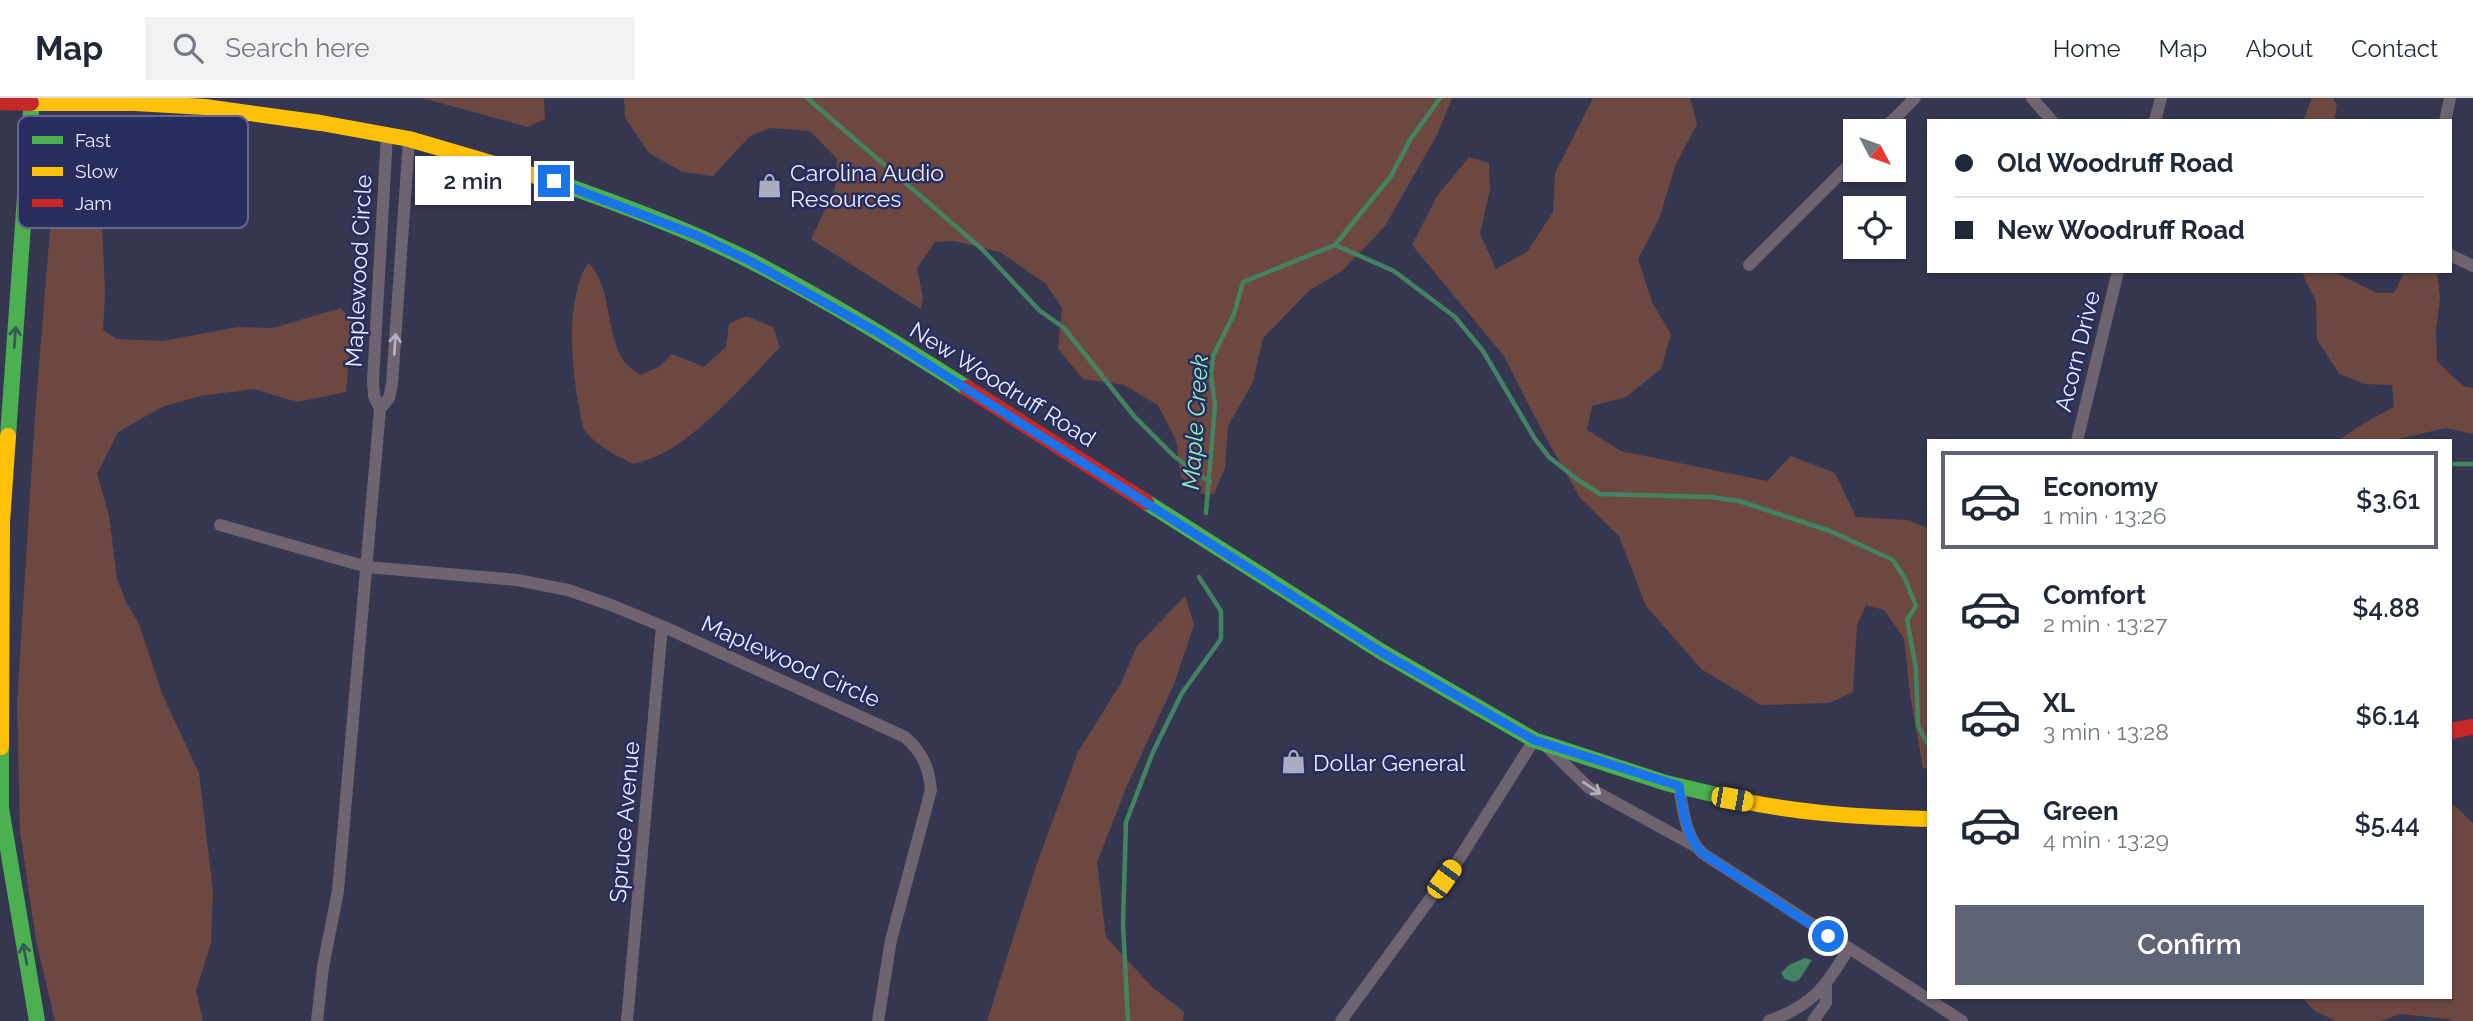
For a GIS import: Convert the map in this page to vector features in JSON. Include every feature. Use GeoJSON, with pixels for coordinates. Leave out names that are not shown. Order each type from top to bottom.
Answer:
{"type":"FeatureCollection","features":[{"type":"Feature","properties":{"kind":"main road","name":"New Woodruff Road"},"geometry":{"type":"LineString","coordinates":[[5,102],[135,103],[205,107],[321,123],[409,139],[554,181],[622,205],[750,261],[890,339],[1381,652],[1538,741],[1679,786],[1732,799],[1798,811],[1927,819]]}},
{"type":"Feature","properties":{"kind":"main road"},"geometry":{"type":"LineString","coordinates":[[22,228],[2,522],[1,808],[37,1021]]}},
{"type":"Feature","properties":{"kind":"main road"},"geometry":{"type":"LineString","coordinates":[[2452,731],[2473,727]]}},
{"type":"Feature","properties":{"kind":"street"},"geometry":{"type":"LineString","coordinates":[[1894,119],[1915,98]]}},
{"type":"Feature","properties":{"kind":"street"},"geometry":{"type":"LineString","coordinates":[[2032,98],[2050,119]]}},
{"type":"Feature","properties":{"kind":"street"},"geometry":{"type":"LineString","coordinates":[[2156,119],[2161,98]]}},
{"type":"Feature","properties":{"kind":"street"},"geometry":{"type":"LineString","coordinates":[[2445,119],[2450,98]]}},
{"type":"Feature","properties":{"kind":"street","name":"Maplewood Circle"},"geometry":{"type":"LineString","coordinates":[[317,1021],[323,967],[338,891],[380,409],[374,396],[373,382],[387,135]]}},
{"type":"Feature","properties":{"kind":"street","name":"Maplewood Circle"},"geometry":{"type":"LineString","coordinates":[[380,409],[388,398],[392,384],[409,139]]}},
{"type":"Feature","properties":{"kind":"street"},"geometry":{"type":"LineString","coordinates":[[1749,265],[1843,171]]}},
{"type":"Feature","properties":{"kind":"street"},"geometry":{"type":"LineString","coordinates":[[2452,256],[2473,266]]}},
{"type":"Feature","properties":{"kind":"street","name":"Acorn Drive"},"geometry":{"type":"LineString","coordinates":[[2077,439],[2118,273]]}},
{"type":"Feature","properties":{"kind":"street"},"geometry":{"type":"LineString","coordinates":[[220,525],[367,567]]}},
{"type":"Feature","properties":{"kind":"street","name":"Maplewood Circle"},"geometry":{"type":"LineString","coordinates":[[367,567],[542,583],[611,605],[892,729],[911,742],[925,760],[930,774],[931,790],[891,940],[878,1021]]}},
{"type":"Feature","properties":{"kind":"street","name":"Spruce Avenue"},"geometry":{"type":"LineString","coordinates":[[627,1021],[662,626]]}},
{"type":"Feature","properties":{"kind":"street"},"geometry":{"type":"LineString","coordinates":[[1342,1021],[1459,859],[1538,741],[1589,788],[1695,846],[1747,884],[1962,1021]]}},
{"type":"Feature","properties":{"kind":"street"},"geometry":{"type":"LineString","coordinates":[[1679,786],[1685,823],[1695,846]]}},
{"type":"Feature","properties":{"kind":"street"},"geometry":{"type":"LineString","coordinates":[[1769,1021],[1802,1008],[1826,984],[1848,950]]}},
{"type":"Feature","properties":{"kind":"street"},"geometry":{"type":"LineString","coordinates":[[1813,1021],[1826,1003],[1826,984]]}},
{"type":"Feature","properties":{"kind":"shaded area"},"geometry":{"type":"Polygon","coordinates":[[[422,98],[544,98],[545,119],[528,127],[422,98]]]}},
{"type":"Feature","properties":{"kind":"shaded area"},"geometry":{"type":"Polygon","coordinates":[[[624,98],[1452,98],[1437,135],[1385,226],[1342,271],[1310,290],[1263,338],[1253,382],[1228,426],[1225,468],[1214,494],[1202,494],[1181,477],[1176,440],[1158,405],[1124,385],[1083,379],[1058,349],[1062,308],[1046,284],[1000,252],[954,241],[935,242],[917,268],[923,298],[921,309],[811,239],[835,189],[837,159],[810,131],[770,128],[750,136],[713,176],[683,172],[649,153],[625,118],[624,98]]]}},
{"type":"Feature","properties":{"kind":"shaded area"},"geometry":{"type":"Polygon","coordinates":[[[1593,98],[1690,98],[1697,124],[1676,164],[1659,219],[1638,259],[1652,302],[1671,334],[1661,369],[1626,397],[1592,406],[1587,430],[1621,451],[1767,481],[1791,456],[1835,473],[1856,517],[1907,520],[1927,528],[1927,769],[1923,768],[1910,694],[1904,638],[1884,610],[1866,605],[1857,625],[1853,692],[1829,703],[1761,705],[1701,669],[1646,606],[1619,536],[1580,498],[1504,356],[1412,245],[1437,196],[1469,157],[1489,163],[1490,189],[1480,234],[1496,269],[1527,252],[1553,212],[1555,173],[1593,98]]]}},
{"type":"Feature","properties":{"kind":"shaded area"},"geometry":{"type":"Polygon","coordinates":[[[2312,98],[2333,98],[2337,106],[2334,119],[2304,119],[2312,98]]]}},
{"type":"Feature","properties":{"kind":"shaded area"},"geometry":{"type":"Polygon","coordinates":[[[102,228],[105,294],[103,330],[117,339],[163,341],[237,327],[273,328],[341,308],[352,321],[346,392],[297,402],[254,389],[200,396],[164,406],[118,432],[97,474],[109,515],[117,579],[139,624],[163,696],[199,773],[213,891],[211,943],[196,991],[203,1021],[55,1021],[36,940],[20,831],[17,703],[50,230],[102,228]]]}},
{"type":"Feature","properties":{"kind":"shaded area"},"geometry":{"type":"Polygon","coordinates":[[[588,263],[601,283],[617,349],[625,362],[640,375],[659,367],[672,354],[704,367],[726,347],[729,324],[746,316],[773,327],[780,347],[722,407],[690,435],[659,455],[634,464],[596,442],[582,424],[574,376],[572,335],[576,296],[588,263]]]}},
{"type":"Feature","properties":{"kind":"shaded area"},"geometry":{"type":"Polygon","coordinates":[[[2302,273],[2336,273],[2377,293],[2394,293],[2404,273],[2437,273],[2440,298],[2436,329],[2437,361],[2463,386],[2473,388],[2473,434],[2446,428],[2398,439],[2342,439],[2394,407],[2392,385],[2365,384],[2339,374],[2317,339],[2316,301],[2302,273]]]}},
{"type":"Feature","properties":{"kind":"shaded area"},"geometry":{"type":"Polygon","coordinates":[[[1185,596],[1194,625],[1174,684],[1127,786],[1097,862],[1106,937],[1152,987],[1184,1012],[1183,1021],[987,1021],[1035,869],[1078,752],[1121,683],[1137,646],[1185,596]]]}},
{"type":"Feature","properties":{"kind":"shaded area"},"geometry":{"type":"Polygon","coordinates":[[[2452,805],[2473,823],[2473,1021],[2400,1014],[2381,1021],[2336,1021],[2315,1011],[2303,999],[2452,999],[2452,805]]]}},
{"type":"Feature","properties":{"kind":"shaded area"},"geometry":{"type":"Polygon","coordinates":[[[1805,958],[1812,960],[1799,980],[1794,982],[1785,979],[1781,973],[1789,965],[1805,958]]]}},
{"type":"Feature","properties":{"kind":"waterway"},"geometry":{"type":"LineString","coordinates":[[807,98],[982,249],[1039,310],[1064,328],[1134,416],[1175,457],[1210,482]]}},
{"type":"Feature","properties":{"kind":"waterway","name":"Maple Creek"},"geometry":{"type":"LineString","coordinates":[[1206,513],[1215,405],[1211,375],[1213,356],[1234,314],[1243,282],[1335,245],[1391,176],[1410,140],[1440,98]]}},
{"type":"Feature","properties":{"kind":"waterway"},"geometry":{"type":"LineString","coordinates":[[1335,245],[1394,271],[1455,317],[1483,351],[1535,439],[1549,457],[1600,494],[1710,497],[1739,501],[1830,531],[1893,560],[1905,579],[1916,606],[1907,620],[1916,668],[1918,726],[1927,742]]}},
{"type":"Feature","properties":{"kind":"waterway"},"geometry":{"type":"LineString","coordinates":[[2452,464],[2473,464]]}},
{"type":"Feature","properties":{"kind":"waterway","name":"Maple Creek"},"geometry":{"type":"LineString","coordinates":[[1128,1021],[1123,924],[1126,822],[1153,752],[1182,693],[1221,639],[1221,611],[1199,577]]}},
{"type":"Feature","properties":{"kind":"traffic: fast"},"geometry":{"type":"LineString","coordinates":[[31,116],[32,98]]}},
{"type":"Feature","properties":{"kind":"traffic: fast"},"geometry":{"type":"LineString","coordinates":[[553,181],[653,218],[751,261],[860,322],[967,388]]}},
{"type":"Feature","properties":{"kind":"traffic: fast"},"geometry":{"type":"LineString","coordinates":[[8,436],[23,228]]}},
{"type":"Feature","properties":{"kind":"traffic: fast"},"geometry":{"type":"LineString","coordinates":[[1146,502],[1382,652],[1534,740],[1666,783],[1721,796]]}},
{"type":"Feature","properties":{"kind":"traffic: fast"},"geometry":{"type":"LineString","coordinates":[[1,747],[1,808],[37,1021]]}},
{"type":"Feature","properties":{"kind":"traffic: slow"},"geometry":{"type":"LineString","coordinates":[[31,103],[135,103],[205,107],[321,123],[409,139],[553,181]]}},
{"type":"Feature","properties":{"kind":"traffic: slow"},"geometry":{"type":"LineString","coordinates":[[1,747],[2,522],[8,436]]}},
{"type":"Feature","properties":{"kind":"traffic: slow"},"geometry":{"type":"LineString","coordinates":[[1721,796],[1824,813],[1927,819]]}},
{"type":"Feature","properties":{"kind":"traffic: jam"},"geometry":{"type":"LineString","coordinates":[[0,102],[31,103]]}},
{"type":"Feature","properties":{"kind":"traffic: jam"},"geometry":{"type":"LineString","coordinates":[[967,388],[1146,502]]}},
{"type":"Feature","properties":{"kind":"traffic: jam"},"geometry":{"type":"LineString","coordinates":[[2452,731],[2473,727]]}},
{"type":"Feature","properties":{"kind":"place","name":"Carolina Audio Resources"},"geometry":{"type":"Point","coordinates":[770,185]}},
{"type":"Feature","properties":{"kind":"place","name":"Dollar General"},"geometry":{"type":"Point","coordinates":[1293,762]}},
{"type":"Feature","properties":{"kind":"route"},"geometry":{"type":"LineString","coordinates":[[554,181],[698,236],[750,261],[890,339],[1381,652],[1534,740],[1679,786],[1685,823],[1695,846],[1747,884],[1828,936]]}}]}
